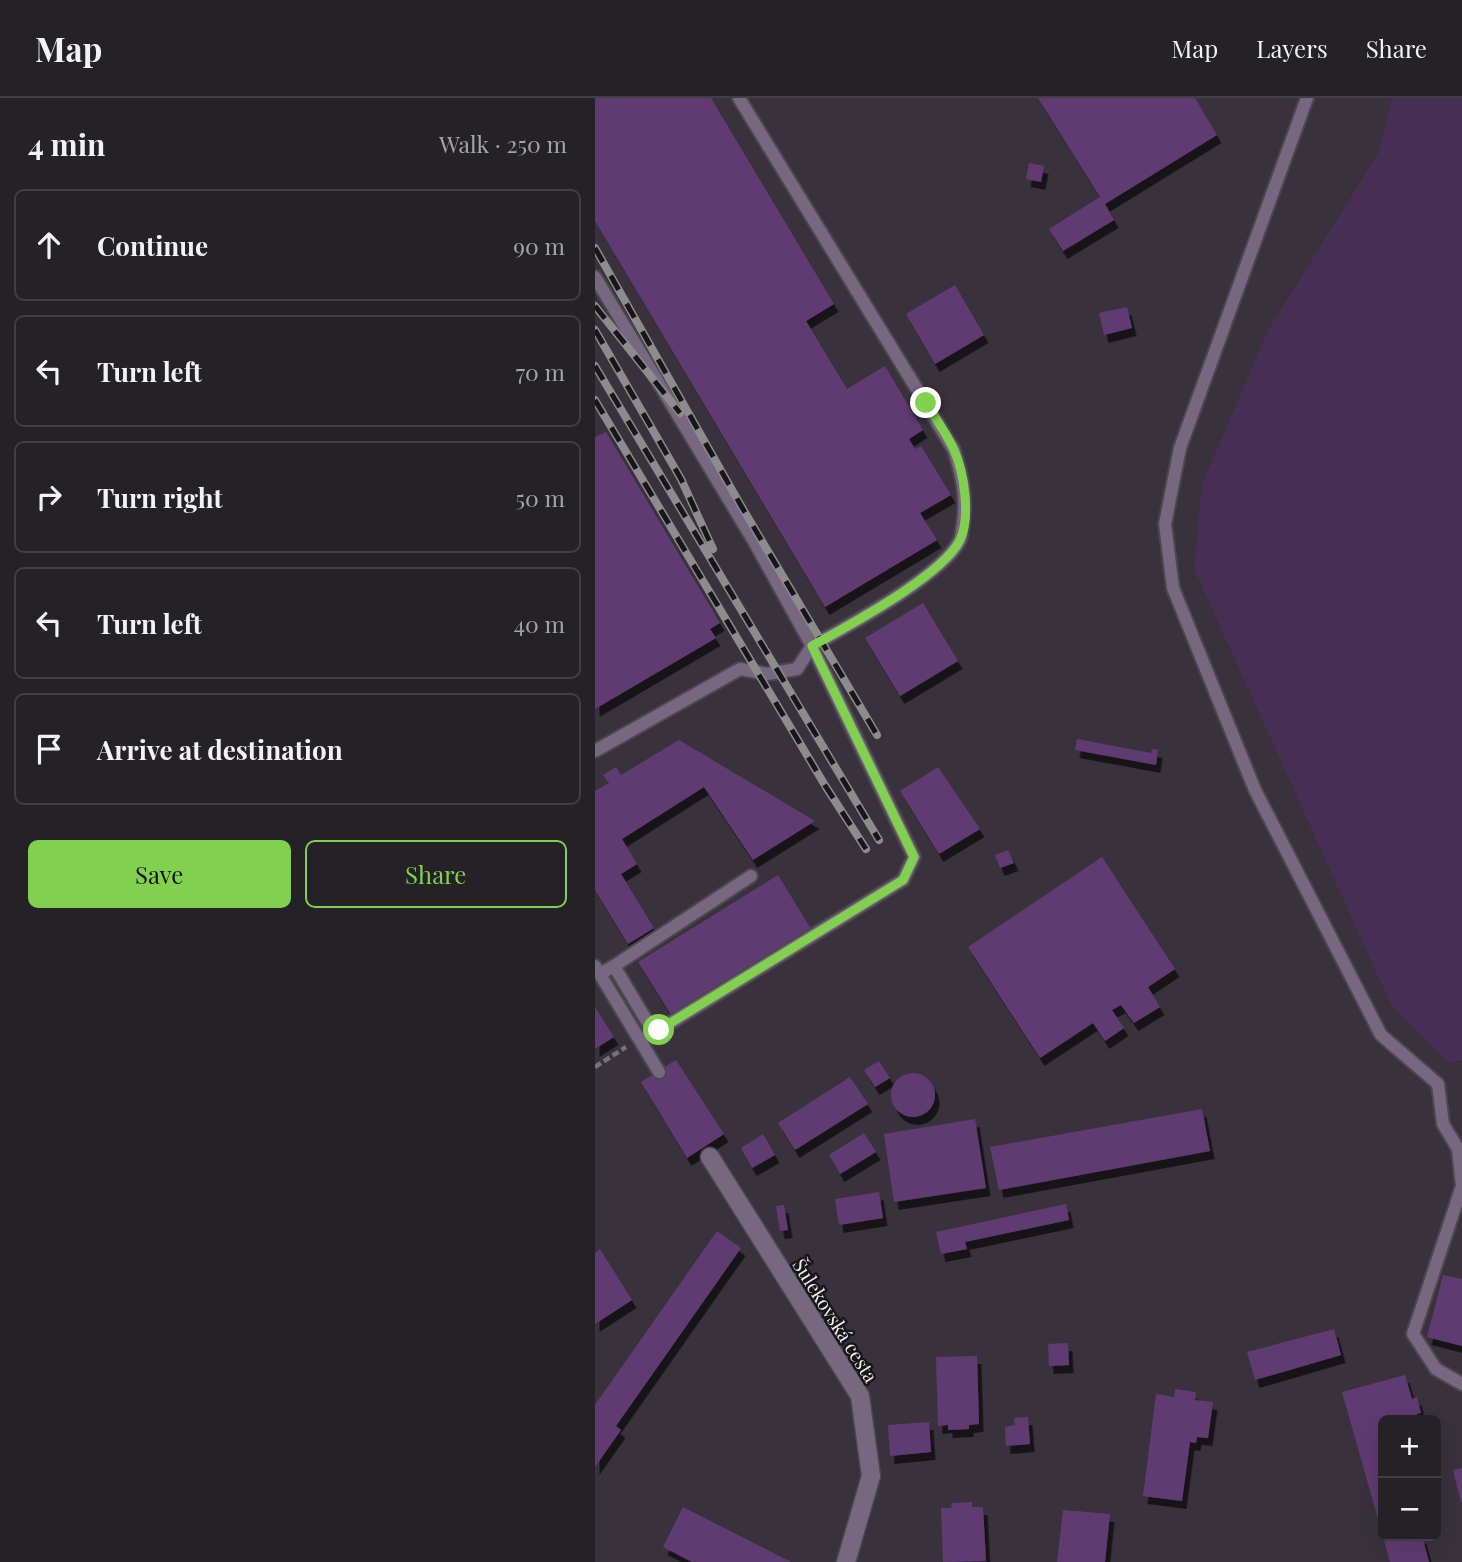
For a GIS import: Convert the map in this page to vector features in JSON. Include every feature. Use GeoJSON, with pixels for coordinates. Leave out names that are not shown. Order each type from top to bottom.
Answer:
{"type":"FeatureCollection","features":[{"type":"Feature","properties":{"kind":"street","name":"Šulekovská cesta"},"geometry":{"type":"LineString","coordinates":[[707,1152],[860,1396],[871,1476],[846,1562]]}},
{"type":"Feature","properties":{"kind":"lane"},"geometry":{"type":"LineString","coordinates":[[595,751],[740,669],[767,674],[797,669],[812,646],[894,598],[942,563],[961,539],[966,507],[964,482],[954,450],[739,98]]}},
{"type":"Feature","properties":{"kind":"lane"},"geometry":{"type":"LineString","coordinates":[[1307,98],[1180,448],[1165,524],[1173,588],[1255,790],[1381,1035],[1439,1084],[1443,1124],[1458,1149],[1462,1186],[1413,1334],[1436,1369],[1462,1384]]}},
{"type":"Feature","properties":{"kind":"lane"},"geometry":{"type":"LineString","coordinates":[[595,277],[755,543],[812,646],[914,857],[903,880],[659,1030],[648,1023],[614,966]]}},
{"type":"Feature","properties":{"kind":"lane"},"geometry":{"type":"LineString","coordinates":[[659,1072],[597,970],[614,966],[751,876]]}},
{"type":"Feature","properties":{"kind":"path"},"geometry":{"type":"LineString","coordinates":[[595,1067],[639,1039]]}},
{"type":"Feature","properties":{"kind":"shaded area"},"geometry":{"type":"Polygon","coordinates":[[[595,98],[1392,98],[1378,153],[1269,328],[1450,1063],[1462,1062],[1462,1562],[595,1562],[595,98]]]}},
{"type":"Feature","properties":{"kind":"shaded area"},"geometry":{"type":"Polygon","coordinates":[[[1392,98],[1462,98],[1462,1061],[1450,1063],[1392,1007],[1194,569],[1202,484],[1269,328],[1378,153],[1392,98]]]}},
{"type":"Feature","properties":{"kind":"building"},"geometry":{"type":"Polygon","coordinates":[[[595,98],[711,98],[834,304],[806,321],[847,389],[885,366],[923,430],[909,439],[915,449],[921,446],[951,495],[920,513],[937,540],[825,607],[595,221],[595,98]]]}},
{"type":"Feature","properties":{"kind":"building"},"geometry":{"type":"Polygon","coordinates":[[[1038,98],[1195,98],[1217,135],[1105,204],[1114,220],[1063,251],[1049,229],[1100,197],[1038,98]]]}},
{"type":"Feature","properties":{"kind":"building"},"geometry":{"type":"Polygon","coordinates":[[[1029,163],[1044,166],[1041,182],[1026,179],[1029,163]]]}},
{"type":"Feature","properties":{"kind":"building"},"geometry":{"type":"Polygon","coordinates":[[[955,285],[984,335],[935,364],[906,314],[955,285]]]}},
{"type":"Feature","properties":{"kind":"building"},"geometry":{"type":"Polygon","coordinates":[[[1127,307],[1132,328],[1104,335],[1099,313],[1127,307]]]}},
{"type":"Feature","properties":{"kind":"building"},"geometry":{"type":"Polygon","coordinates":[[[606,432],[720,623],[710,629],[716,638],[595,709],[595,437],[606,432]]]}},
{"type":"Feature","properties":{"kind":"building"},"geometry":{"type":"Polygon","coordinates":[[[923,603],[958,661],[900,696],[865,638],[923,603]]]}},
{"type":"Feature","properties":{"kind":"building"},"geometry":{"type":"Polygon","coordinates":[[[1077,739],[1151,753],[1152,749],[1158,750],[1156,765],[1075,750],[1077,739]]]}},
{"type":"Feature","properties":{"kind":"building"},"geometry":{"type":"Polygon","coordinates":[[[679,740],[815,821],[753,860],[704,787],[622,839],[637,864],[621,874],[654,928],[628,944],[595,890],[595,791],[609,783],[603,775],[616,767],[621,775],[679,740]]]}},
{"type":"Feature","properties":{"kind":"building"},"geometry":{"type":"Polygon","coordinates":[[[938,767],[980,829],[939,854],[900,791],[938,767]]]}},
{"type":"Feature","properties":{"kind":"building"},"geometry":{"type":"Polygon","coordinates":[[[1008,850],[1014,863],[1000,868],[995,855],[1008,850]]]}},
{"type":"Feature","properties":{"kind":"building"},"geometry":{"type":"Polygon","coordinates":[[[1102,857],[1175,969],[1148,987],[1160,1007],[1134,1023],[1121,1005],[1112,1010],[1124,1028],[1105,1041],[1093,1023],[1040,1058],[968,947],[1102,857]]]}},
{"type":"Feature","properties":{"kind":"building"},"geometry":{"type":"Polygon","coordinates":[[[778,875],[811,929],[672,1016],[638,962],[778,875]]]}},
{"type":"Feature","properties":{"kind":"building"},"geometry":{"type":"Polygon","coordinates":[[[595,1007],[614,1037],[595,1049],[595,1007]]]}},
{"type":"Feature","properties":{"kind":"building"},"geometry":{"type":"Polygon","coordinates":[[[676,1060],[724,1134],[687,1158],[641,1082],[676,1060]]]}},
{"type":"Feature","properties":{"kind":"building"},"geometry":{"type":"Polygon","coordinates":[[[879,1061],[890,1078],[875,1087],[864,1070],[879,1061]]]}},
{"type":"Feature","properties":{"kind":"building"},"geometry":{"type":"Polygon","coordinates":[[[913,1073],[929,1079],[935,1095],[929,1111],[913,1117],[897,1111],[891,1095],[897,1079],[913,1073]]]}},
{"type":"Feature","properties":{"kind":"building"},"geometry":{"type":"Polygon","coordinates":[[[850,1077],[868,1104],[795,1150],[778,1123],[850,1077]]]}},
{"type":"Feature","properties":{"kind":"building"},"geometry":{"type":"Polygon","coordinates":[[[1202,1109],[1210,1151],[999,1190],[990,1147],[1202,1109]]]}},
{"type":"Feature","properties":{"kind":"building"},"geometry":{"type":"Polygon","coordinates":[[[975,1119],[986,1188],[894,1202],[884,1134],[975,1119]]]}},
{"type":"Feature","properties":{"kind":"building"},"geometry":{"type":"Polygon","coordinates":[[[864,1133],[876,1152],[840,1174],[829,1155],[864,1133]]]}},
{"type":"Feature","properties":{"kind":"building"},"geometry":{"type":"Polygon","coordinates":[[[763,1134],[775,1155],[752,1168],[741,1148],[763,1134]]]}},
{"type":"Feature","properties":{"kind":"building"},"geometry":{"type":"Polygon","coordinates":[[[879,1192],[883,1218],[839,1225],[835,1199],[879,1192]]]}},
{"type":"Feature","properties":{"kind":"building"},"geometry":{"type":"Polygon","coordinates":[[[1066,1204],[1069,1220],[965,1242],[967,1249],[941,1254],[936,1232],[1066,1204]]]}},
{"type":"Feature","properties":{"kind":"building"},"geometry":{"type":"Polygon","coordinates":[[[784,1205],[788,1230],[780,1231],[776,1206],[784,1205]]]}},
{"type":"Feature","properties":{"kind":"building"},"geometry":{"type":"Polygon","coordinates":[[[717,1231],[741,1248],[616,1426],[621,1430],[595,1467],[595,1405],[717,1231]]]}},
{"type":"Feature","properties":{"kind":"building"},"geometry":{"type":"Polygon","coordinates":[[[600,1249],[632,1300],[595,1324],[595,1253],[600,1249]]]}},
{"type":"Feature","properties":{"kind":"building"},"geometry":{"type":"Polygon","coordinates":[[[1443,1275],[1462,1279],[1462,1346],[1427,1337],[1443,1275]]]}},
{"type":"Feature","properties":{"kind":"building"},"geometry":{"type":"Polygon","coordinates":[[[1334,1329],[1341,1355],[1255,1380],[1247,1352],[1334,1329]]]}},
{"type":"Feature","properties":{"kind":"building"},"geometry":{"type":"Polygon","coordinates":[[[1068,1343],[1069,1365],[1049,1366],[1048,1344],[1068,1343]]]}},
{"type":"Feature","properties":{"kind":"building"},"geometry":{"type":"Polygon","coordinates":[[[977,1356],[979,1424],[969,1425],[969,1429],[948,1430],[948,1425],[938,1426],[936,1357],[977,1356]]]}},
{"type":"Feature","properties":{"kind":"building"},"geometry":{"type":"Polygon","coordinates":[[[1405,1375],[1412,1399],[1417,1397],[1421,1413],[1417,1415],[1378,1415],[1378,1519],[1342,1392],[1405,1375]]]}},
{"type":"Feature","properties":{"kind":"building"},"geometry":{"type":"Polygon","coordinates":[[[1175,1389],[1196,1392],[1195,1400],[1213,1402],[1208,1438],[1197,1437],[1196,1443],[1190,1442],[1182,1501],[1143,1496],[1156,1394],[1174,1397],[1175,1389]]]}},
{"type":"Feature","properties":{"kind":"building"},"geometry":{"type":"Polygon","coordinates":[[[1028,1417],[1030,1444],[1006,1446],[1005,1427],[1015,1425],[1014,1418],[1028,1417]]]}},
{"type":"Feature","properties":{"kind":"building"},"geometry":{"type":"Polygon","coordinates":[[[929,1422],[931,1452],[890,1456],[888,1425],[929,1422]]]}},
{"type":"Feature","properties":{"kind":"building"},"geometry":{"type":"Polygon","coordinates":[[[1462,1468],[1462,1502],[1461,1502],[1453,1470],[1462,1468]]]}},
{"type":"Feature","properties":{"kind":"building"},"geometry":{"type":"Polygon","coordinates":[[[972,1502],[972,1507],[983,1507],[986,1561],[943,1562],[941,1508],[952,1508],[951,1503],[972,1502]]]}},
{"type":"Feature","properties":{"kind":"building"},"geometry":{"type":"Polygon","coordinates":[[[683,1507],[791,1562],[692,1562],[663,1547],[683,1507]]]}},
{"type":"Feature","properties":{"kind":"building"},"geometry":{"type":"Polygon","coordinates":[[[1063,1510],[1110,1514],[1105,1562],[1057,1562],[1063,1510]]]}},
{"type":"Feature","properties":{"kind":"building"},"geometry":{"type":"Polygon","coordinates":[[[1384,1541],[1423,1541],[1429,1562],[1390,1562],[1384,1541]]]}},
{"type":"Feature","properties":{"kind":"railway"},"geometry":{"type":"LineString","coordinates":[[595,248],[740,504],[877,735]]}},
{"type":"Feature","properties":{"kind":"railway"},"geometry":{"type":"LineString","coordinates":[[595,306],[680,413]]}},
{"type":"Feature","properties":{"kind":"railway"},"geometry":{"type":"LineString","coordinates":[[595,330],[681,479],[713,549]]}},
{"type":"Feature","properties":{"kind":"railway"},"geometry":{"type":"LineString","coordinates":[[595,366],[879,840]]}},
{"type":"Feature","properties":{"kind":"railway"},"geometry":{"type":"LineString","coordinates":[[595,400],[826,787],[866,849]]}},
{"type":"Feature","properties":{"kind":"route"},"geometry":{"type":"LineString","coordinates":[[659,1030],[903,880],[914,857],[812,646],[894,598],[942,563],[961,539],[966,507],[964,482],[954,450],[926,403]]}}]}
